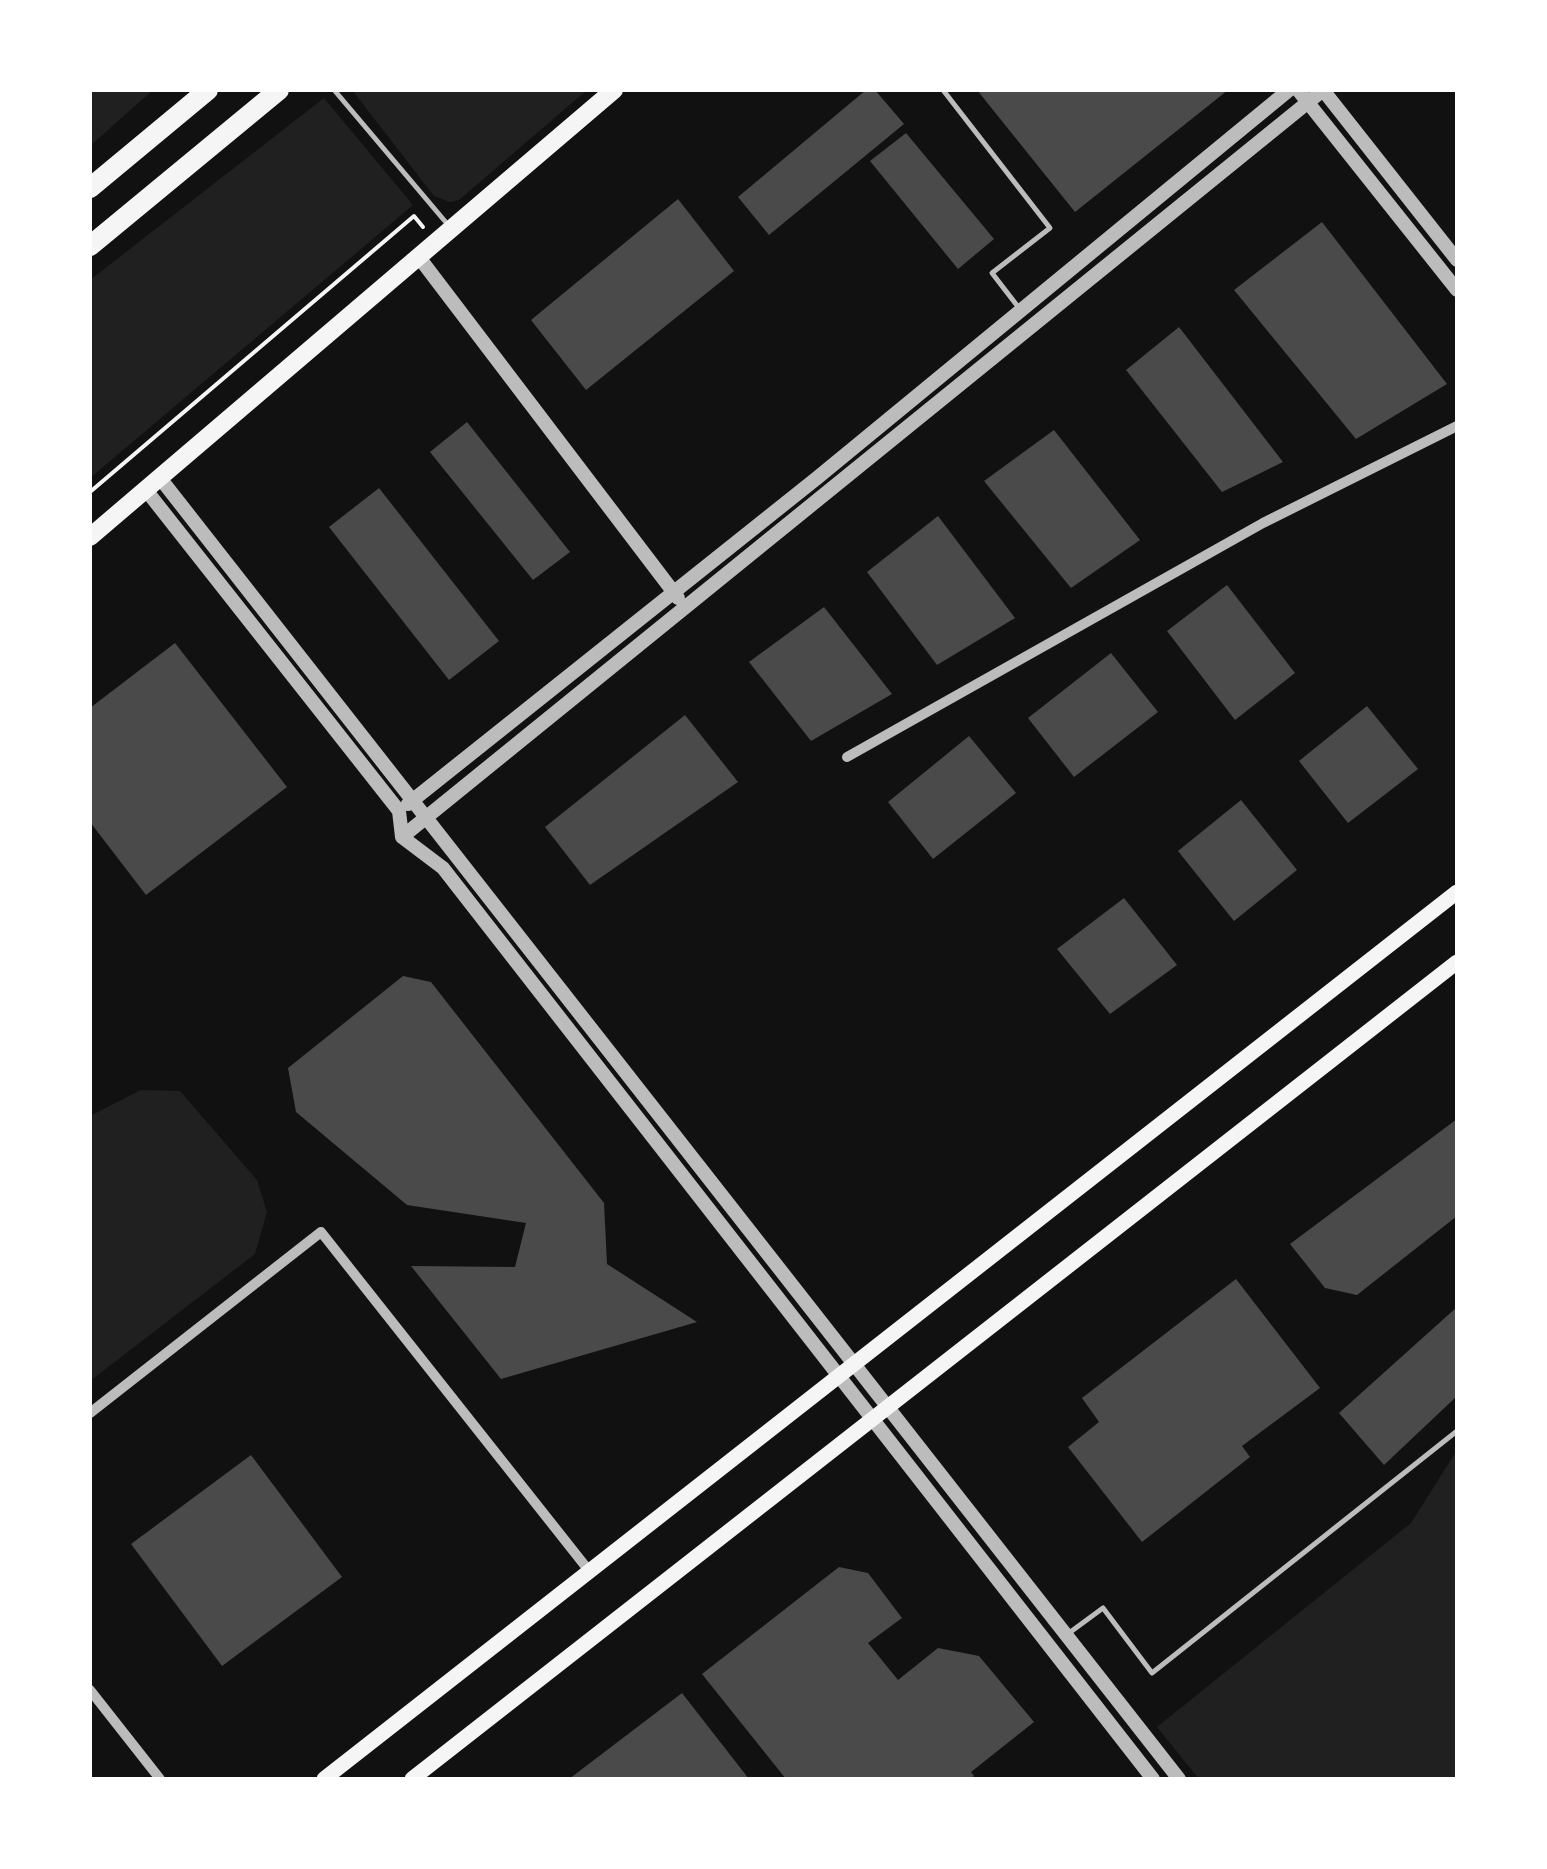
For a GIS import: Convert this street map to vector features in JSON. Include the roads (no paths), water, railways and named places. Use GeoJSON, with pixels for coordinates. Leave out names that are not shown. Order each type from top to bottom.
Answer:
{"type":"FeatureCollection","features":[{"type":"Feature","properties":{"kind":"highway"},"geometry":{"type":"LineString","coordinates":[[90,188],[208,90]]}},
{"type":"Feature","properties":{"kind":"highway"},"geometry":{"type":"LineString","coordinates":[[90,537],[614,90]]}},
{"type":"Feature","properties":{"kind":"highway"},"geometry":{"type":"LineString","coordinates":[[90,246],[278,91]]}},
{"type":"Feature","properties":{"kind":"main road"},"geometry":{"type":"LineString","coordinates":[[324,1779],[1457,892]]}},
{"type":"Feature","properties":{"kind":"main road"},"geometry":{"type":"LineString","coordinates":[[412,1779],[1457,962]]}},
{"type":"Feature","properties":{"kind":"street"},"geometry":{"type":"LineString","coordinates":[[399,812],[1289,90]]}},
{"type":"Feature","properties":{"kind":"street"},"geometry":{"type":"LineString","coordinates":[[402,838],[1303,96],[1323,90],[1457,260]]}},
{"type":"Feature","properties":{"kind":"street"},"geometry":{"type":"LineString","coordinates":[[1303,96],[1457,290]]}},
{"type":"Feature","properties":{"kind":"street"},"geometry":{"type":"LineString","coordinates":[[418,256],[686,608]]}},
{"type":"Feature","properties":{"kind":"street"},"geometry":{"type":"LineString","coordinates":[[848,757],[1263,523],[1457,426]]}},
{"type":"Feature","properties":{"kind":"street"},"geometry":{"type":"LineString","coordinates":[[153,484],[428,818],[1179,1779]]}},
{"type":"Feature","properties":{"kind":"street"},"geometry":{"type":"LineString","coordinates":[[153,484],[399,812],[402,838],[443,868],[1153,1779]]}},
{"type":"Feature","properties":{"kind":"street"},"geometry":{"type":"LineString","coordinates":[[90,1413],[321,1232],[590,1572]]}},
{"type":"Feature","properties":{"kind":"street"},"geometry":{"type":"LineString","coordinates":[[90,1690],[160,1779]]}},
{"type":"Feature","properties":{"kind":"lane"},"geometry":{"type":"LineString","coordinates":[[943,90],[1050,228],[992,273],[1021,310]]}},
{"type":"Feature","properties":{"kind":"lane"},"geometry":{"type":"LineString","coordinates":[[335,91],[451,228]]}},
{"type":"Feature","properties":{"kind":"lane"},"geometry":{"type":"LineString","coordinates":[[1066,1635],[1103,1608],[1152,1673],[1457,1431]]}}]}
